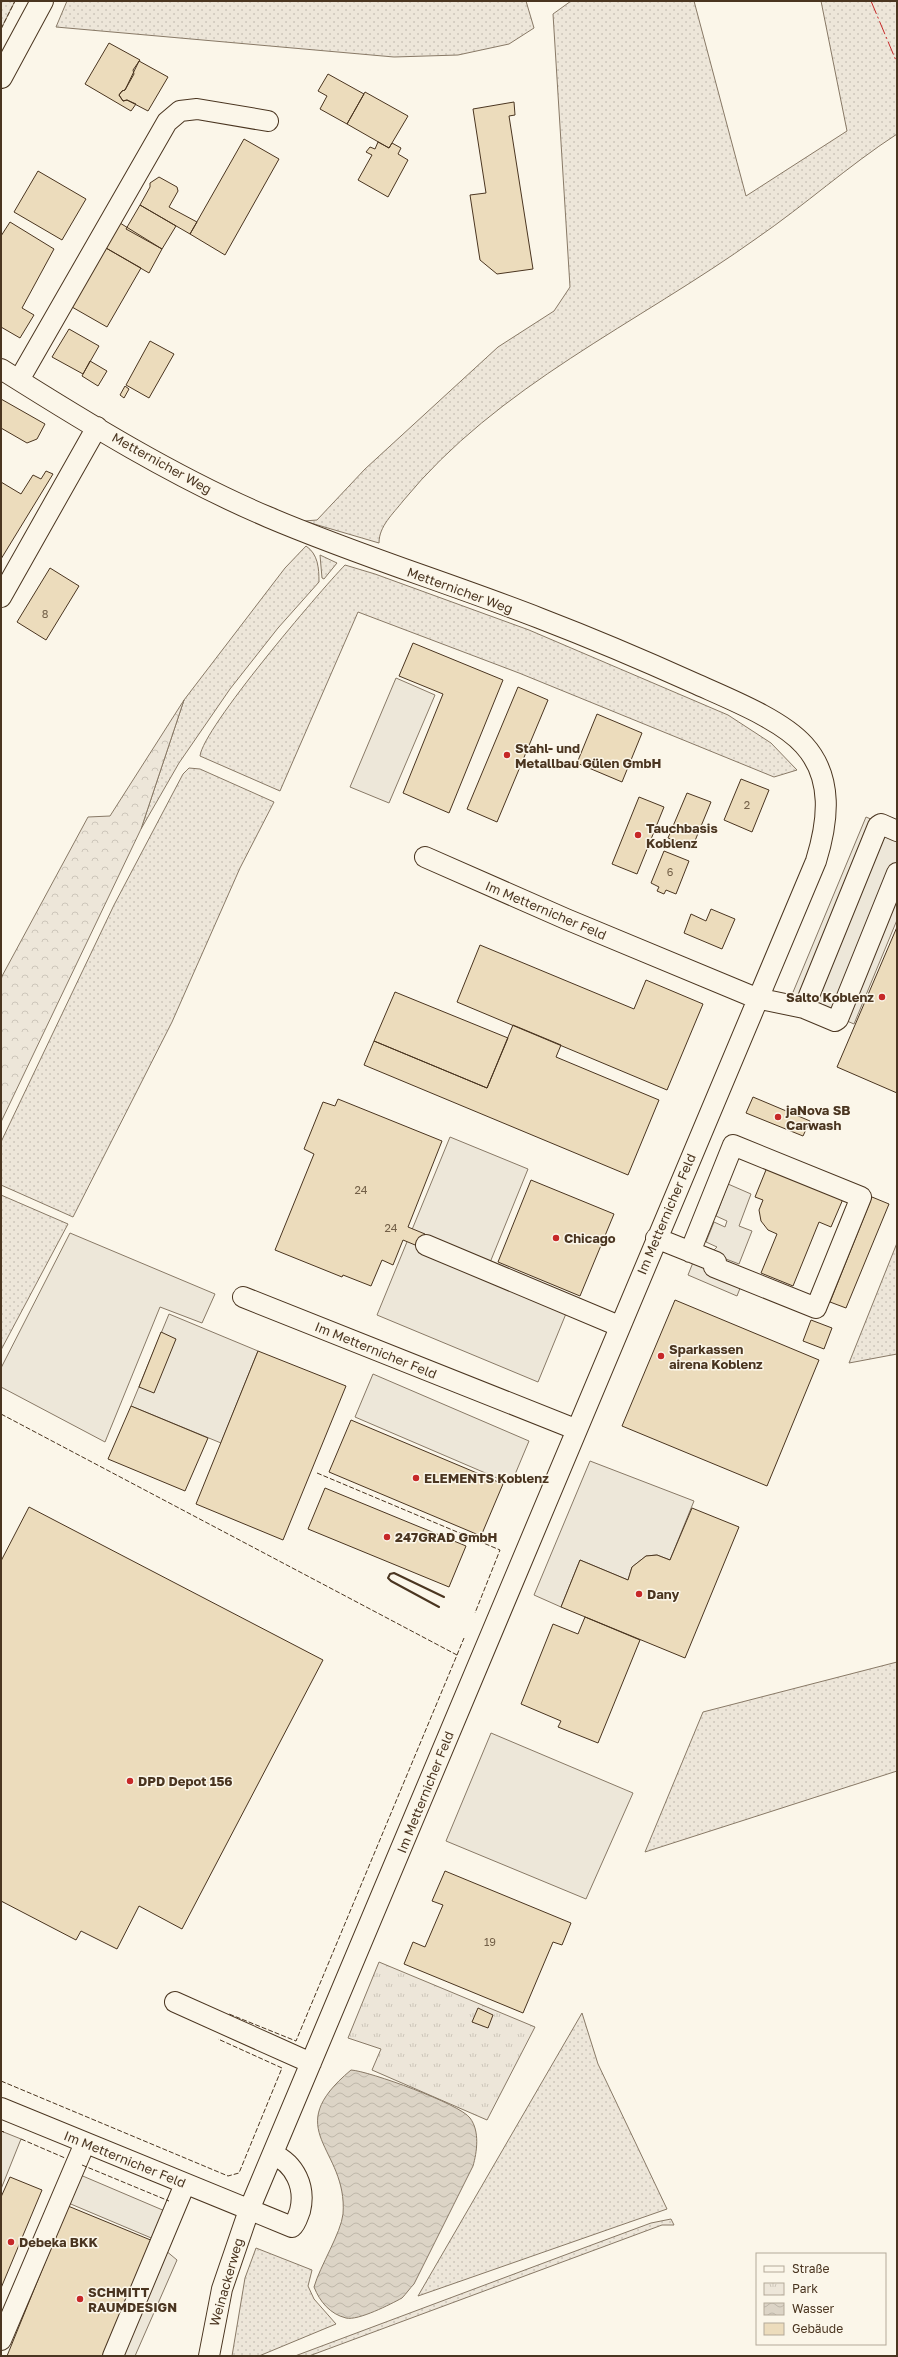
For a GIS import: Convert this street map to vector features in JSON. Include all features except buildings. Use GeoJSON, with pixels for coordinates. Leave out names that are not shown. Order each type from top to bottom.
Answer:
{"type":"FeatureCollection","features":[{"type":"Feature","properties":{"kind":"main road"},"geometry":{"type":"LineString","coordinates":[[1,77],[42,1]]}},
{"type":"Feature","properties":{"kind":"street"},"geometry":{"type":"LineString","coordinates":[[19,380],[167,122],[180,111],[197,109],[268,121]]}},
{"type":"Feature","properties":{"kind":"street","name":"Metternicher Weg"},"geometry":{"type":"LineString","coordinates":[[1,368],[181,476],[268,517],[351,551],[539,618],[718,694],[785,729],[806,747],[815,761]]}},
{"type":"Feature","properties":{"kind":"street","name":"Metternicher Weg"},"geometry":{"type":"LineString","coordinates":[[1,597],[97,426]]}},
{"type":"Feature","properties":{"kind":"street","name":"Im Metternicher Feld"},"geometry":{"type":"LineString","coordinates":[[249,2210],[756,998],[816,861],[822,841],[826,809],[826,790],[815,761]]}},
{"type":"Feature","properties":{"kind":"street"},"geometry":{"type":"LineString","coordinates":[[804,1008],[878,826],[881,824],[897,831]]}},
{"type":"Feature","properties":{"kind":"street","name":"Im Metternicher Feld"},"geometry":{"type":"LineString","coordinates":[[425,857],[566,919],[756,998]]}},
{"type":"Feature","properties":{"kind":"street"},"geometry":{"type":"LineString","coordinates":[[756,998],[804,1008],[835,1021],[838,1019],[897,873]]}},
{"type":"Feature","properties":{"kind":"street"},"geometry":{"type":"LineString","coordinates":[[656,1238],[690,1252],[716,1262],[714,1267],[816,1308],[861,1196],[733,1145],[690,1252]]}},
{"type":"Feature","properties":{"kind":"street"},"geometry":{"type":"LineString","coordinates":[[426,1245],[619,1326]]}},
{"type":"Feature","properties":{"kind":"street","name":"Im Metternicher Feld"},"geometry":{"type":"LineString","coordinates":[[243,1297],[575,1429]]}},
{"type":"Feature","properties":{"kind":"street"},"geometry":{"type":"LineString","coordinates":[[175,2002],[311,2063]]}},
{"type":"Feature","properties":{"kind":"street","name":"Im Metternicher Feld"},"geometry":{"type":"LineString","coordinates":[[1,2108],[290,2228],[294,2226],[301,2205],[298,2181],[290,2165],[273,2154]]}},
{"type":"Feature","properties":{"kind":"street"},"geometry":{"type":"LineString","coordinates":[[1,2340],[85,2143]]}},
{"type":"Feature","properties":{"kind":"street"},"geometry":{"type":"LineString","coordinates":[[113,2356],[185,2184]]}},
{"type":"Feature","properties":{"kind":"street","name":"Weinackerweg"},"geometry":{"type":"LineString","coordinates":[[209,2356],[222,2289],[249,2210]]}},
{"type":"Feature","properties":{"kind":"green space"},"geometry":{"type":"Polygon","coordinates":[[[1,1],[15,1],[1,29],[1,1]]]}},
{"type":"Feature","properties":{"kind":"green space"},"geometry":{"type":"Polygon","coordinates":[[[67,1],[526,1],[534,28],[509,44],[458,55],[394,57],[56,27],[67,1]]]}},
{"type":"Feature","properties":{"kind":"green space"},"geometry":{"type":"Polygon","coordinates":[[[571,1],[694,1],[746,196],[847,131],[821,1],[897,1],[897,134],[861,159],[757,238],[525,389],[482,423],[441,460],[391,516],[381,531],[379,543],[304,521],[317,520],[365,469],[498,347],[554,311],[570,287],[553,14],[571,1]]]}},
{"type":"Feature","properties":{"kind":"green space"},"geometry":{"type":"Polygon","coordinates":[[[306,546],[313,553],[317,562],[319,582],[278,628],[230,689],[179,763],[141,829],[184,700],[285,568],[306,546]]]}},
{"type":"Feature","properties":{"kind":"green space"},"geometry":{"type":"Polygon","coordinates":[[[320,555],[337,563],[324,579],[322,578],[320,555]]]}},
{"type":"Feature","properties":{"kind":"green space"},"geometry":{"type":"Polygon","coordinates":[[[345,565],[375,574],[529,630],[728,715],[771,743],[797,770],[774,777],[519,673],[358,612],[280,791],[200,756],[206,741],[240,690],[288,630],[345,565]]]}},
{"type":"Feature","properties":{"kind":"green space"},"geometry":{"type":"Polygon","coordinates":[[[184,700],[141,829],[1,1122],[1,978],[88,817],[110,816],[184,700]]]}},
{"type":"Feature","properties":{"kind":"green space"},"geometry":{"type":"Polygon","coordinates":[[[189,768],[200,769],[274,802],[240,868],[172,1022],[73,1217],[1,1185],[1,1142],[114,905],[183,774],[189,768]]]}},
{"type":"Feature","properties":{"kind":"green space"},"geometry":{"type":"Polygon","coordinates":[[[1,1195],[68,1224],[1,1350],[1,1195]]]}},
{"type":"Feature","properties":{"kind":"green space"},"geometry":{"type":"Polygon","coordinates":[[[897,1243],[897,1354],[849,1363],[897,1243]]]}},
{"type":"Feature","properties":{"kind":"green space"},"geometry":{"type":"Polygon","coordinates":[[[897,1662],[897,1771],[645,1852],[703,1712],[897,1662]]]}},
{"type":"Feature","properties":{"kind":"green space"},"geometry":{"type":"Polygon","coordinates":[[[379,1962],[535,2027],[487,2120],[372,2070],[381,2049],[348,2038],[379,1962]]]}},
{"type":"Feature","properties":{"kind":"green space"},"geometry":{"type":"Polygon","coordinates":[[[582,2013],[598,2064],[667,2209],[418,2296],[582,2013]]]}},
{"type":"Feature","properties":{"kind":"green space"},"geometry":{"type":"Polygon","coordinates":[[[671,2219],[674,2225],[662,2225],[309,2356],[295,2356],[651,2223],[671,2219]]]}},
{"type":"Feature","properties":{"kind":"green space"},"geometry":{"type":"Polygon","coordinates":[[[256,2248],[312,2270],[308,2286],[314,2299],[336,2324],[259,2356],[232,2356],[245,2278],[256,2248]]]}},
{"type":"Feature","properties":{"kind":"shaded area"},"geometry":{"type":"Polygon","coordinates":[[[396,678],[435,695],[389,803],[350,787],[396,678]]]}},
{"type":"Feature","properties":{"kind":"shaded area"},"geometry":{"type":"Polygon","coordinates":[[[866,817],[897,830],[897,920],[854,1024],[791,997],[866,817]]]}},
{"type":"Feature","properties":{"kind":"shaded area"},"geometry":{"type":"Polygon","coordinates":[[[450,1137],[528,1169],[489,1265],[572,1299],[538,1382],[377,1315],[450,1137]]]}},
{"type":"Feature","properties":{"kind":"shaded area"},"geometry":{"type":"Polygon","coordinates":[[[728,1184],[751,1194],[739,1226],[752,1231],[739,1264],[726,1259],[724,1264],[746,1273],[737,1296],[688,1275],[700,1245],[714,1250],[717,1247],[706,1242],[714,1222],[725,1227],[727,1221],[716,1216],[728,1184]]]}},
{"type":"Feature","properties":{"kind":"shaded area"},"geometry":{"type":"Polygon","coordinates":[[[70,1233],[215,1294],[202,1323],[160,1307],[105,1442],[1,1387],[1,1368],[70,1233]]]}},
{"type":"Feature","properties":{"kind":"shaded area"},"geometry":{"type":"Polygon","coordinates":[[[169,1314],[258,1351],[221,1443],[131,1406],[169,1314]]]}},
{"type":"Feature","properties":{"kind":"shaded area"},"geometry":{"type":"Polygon","coordinates":[[[373,1374],[529,1441],[511,1484],[355,1417],[373,1374]]]}},
{"type":"Feature","properties":{"kind":"shaded area"},"geometry":{"type":"Polygon","coordinates":[[[590,1461],[694,1501],[670,1560],[657,1555],[646,1556],[632,1567],[628,1580],[580,1560],[561,1607],[534,1595],[590,1461]]]}},
{"type":"Feature","properties":{"kind":"shaded area"},"geometry":{"type":"Polygon","coordinates":[[[491,1733],[633,1793],[586,1899],[446,1841],[491,1733]]]}},
{"type":"Feature","properties":{"kind":"shaded area"},"geometry":{"type":"Polygon","coordinates":[[[1,2131],[21,2139],[1,2189],[1,2131]]]}},
{"type":"Feature","properties":{"kind":"shaded area"},"geometry":{"type":"Polygon","coordinates":[[[78,2174],[179,2217],[165,2250],[177,2260],[135,2356],[107,2356],[156,2240],[66,2202],[78,2174]]]}},
{"type":"Feature","properties":{"kind":"water"},"geometry":{"type":"Polygon","coordinates":[[[351,2070],[376,2076],[414,2089],[463,2112],[473,2123],[477,2142],[473,2166],[414,2284],[402,2298],[390,2304],[358,2317],[346,2318],[335,2314],[326,2307],[319,2298],[314,2287],[335,2240],[343,2214],[342,2191],[336,2172],[322,2140],[318,2125],[320,2109],[330,2091],[351,2070]]]}},
{"type":"Feature","properties":{"kind":"fence"},"geometry":{"type":"LineString","coordinates":[[1,29],[15,1]]}},
{"type":"Feature","properties":{"kind":"fence"},"geometry":{"type":"LineString","coordinates":[[1,1414],[457,1655],[296,2041],[229,2014]]}},
{"type":"Feature","properties":{"kind":"fence"},"geometry":{"type":"LineString","coordinates":[[317,1473],[500,1550],[475,1613]]}},
{"type":"Feature","properties":{"kind":"fence"},"geometry":{"type":"LineString","coordinates":[[457,1655],[464,1638]]}},
{"type":"Feature","properties":{"kind":"fence"},"geometry":{"type":"LineString","coordinates":[[1,2081],[228,2176],[239,2173],[282,2068],[218,2039]]}},
{"type":"Feature","properties":{"kind":"fence"},"geometry":{"type":"LineString","coordinates":[[21,2139],[65,2158]]}},
{"type":"Feature","properties":{"kind":"fence"},"geometry":{"type":"LineString","coordinates":[[82,2165],[169,2201]]}},
{"type":"Feature","properties":{"kind":"wall"},"geometry":{"type":"LineString","coordinates":[[439,1607],[388,1578],[390,1574],[394,1573],[444,1597]]}},
{"type":"Feature","properties":{"kind":"power"},"geometry":{"type":"LineString","coordinates":[[871,1],[897,63]]}},
{"type":"Feature","properties":{"kind":"place","name":"Stahl- und Metallbau Gülen GmbH"},"geometry":{"type":"Point","coordinates":[507,755]}},
{"type":"Feature","properties":{"kind":"place","name":"Tauchbasis Koblenz"},"geometry":{"type":"Point","coordinates":[638,835]}},
{"type":"Feature","properties":{"kind":"place","name":"Salto Koblenz"},"geometry":{"type":"Point","coordinates":[882,997]}},
{"type":"Feature","properties":{"kind":"place","name":"jaNova SB Carwash"},"geometry":{"type":"Point","coordinates":[778,1117]}},
{"type":"Feature","properties":{"kind":"place","name":"Chicago"},"geometry":{"type":"Point","coordinates":[556,1238]}},
{"type":"Feature","properties":{"kind":"place","name":"Sparkassen airena Koblenz"},"geometry":{"type":"Point","coordinates":[661,1356]}},
{"type":"Feature","properties":{"kind":"place","name":"ELEMENTS Koblenz"},"geometry":{"type":"Point","coordinates":[416,1478]}},
{"type":"Feature","properties":{"kind":"place","name":"247GRAD GmbH"},"geometry":{"type":"Point","coordinates":[387,1537]}},
{"type":"Feature","properties":{"kind":"place","name":"Dany"},"geometry":{"type":"Point","coordinates":[639,1594]}},
{"type":"Feature","properties":{"kind":"place","name":"DPD Depot 156"},"geometry":{"type":"Point","coordinates":[130,1781]}},
{"type":"Feature","properties":{"kind":"place","name":"Debeka BKK"},"geometry":{"type":"Point","coordinates":[11,2242]}},
{"type":"Feature","properties":{"kind":"place","name":"SCHMITT RAUMDESIGN"},"geometry":{"type":"Point","coordinates":[80,2299]}}]}
